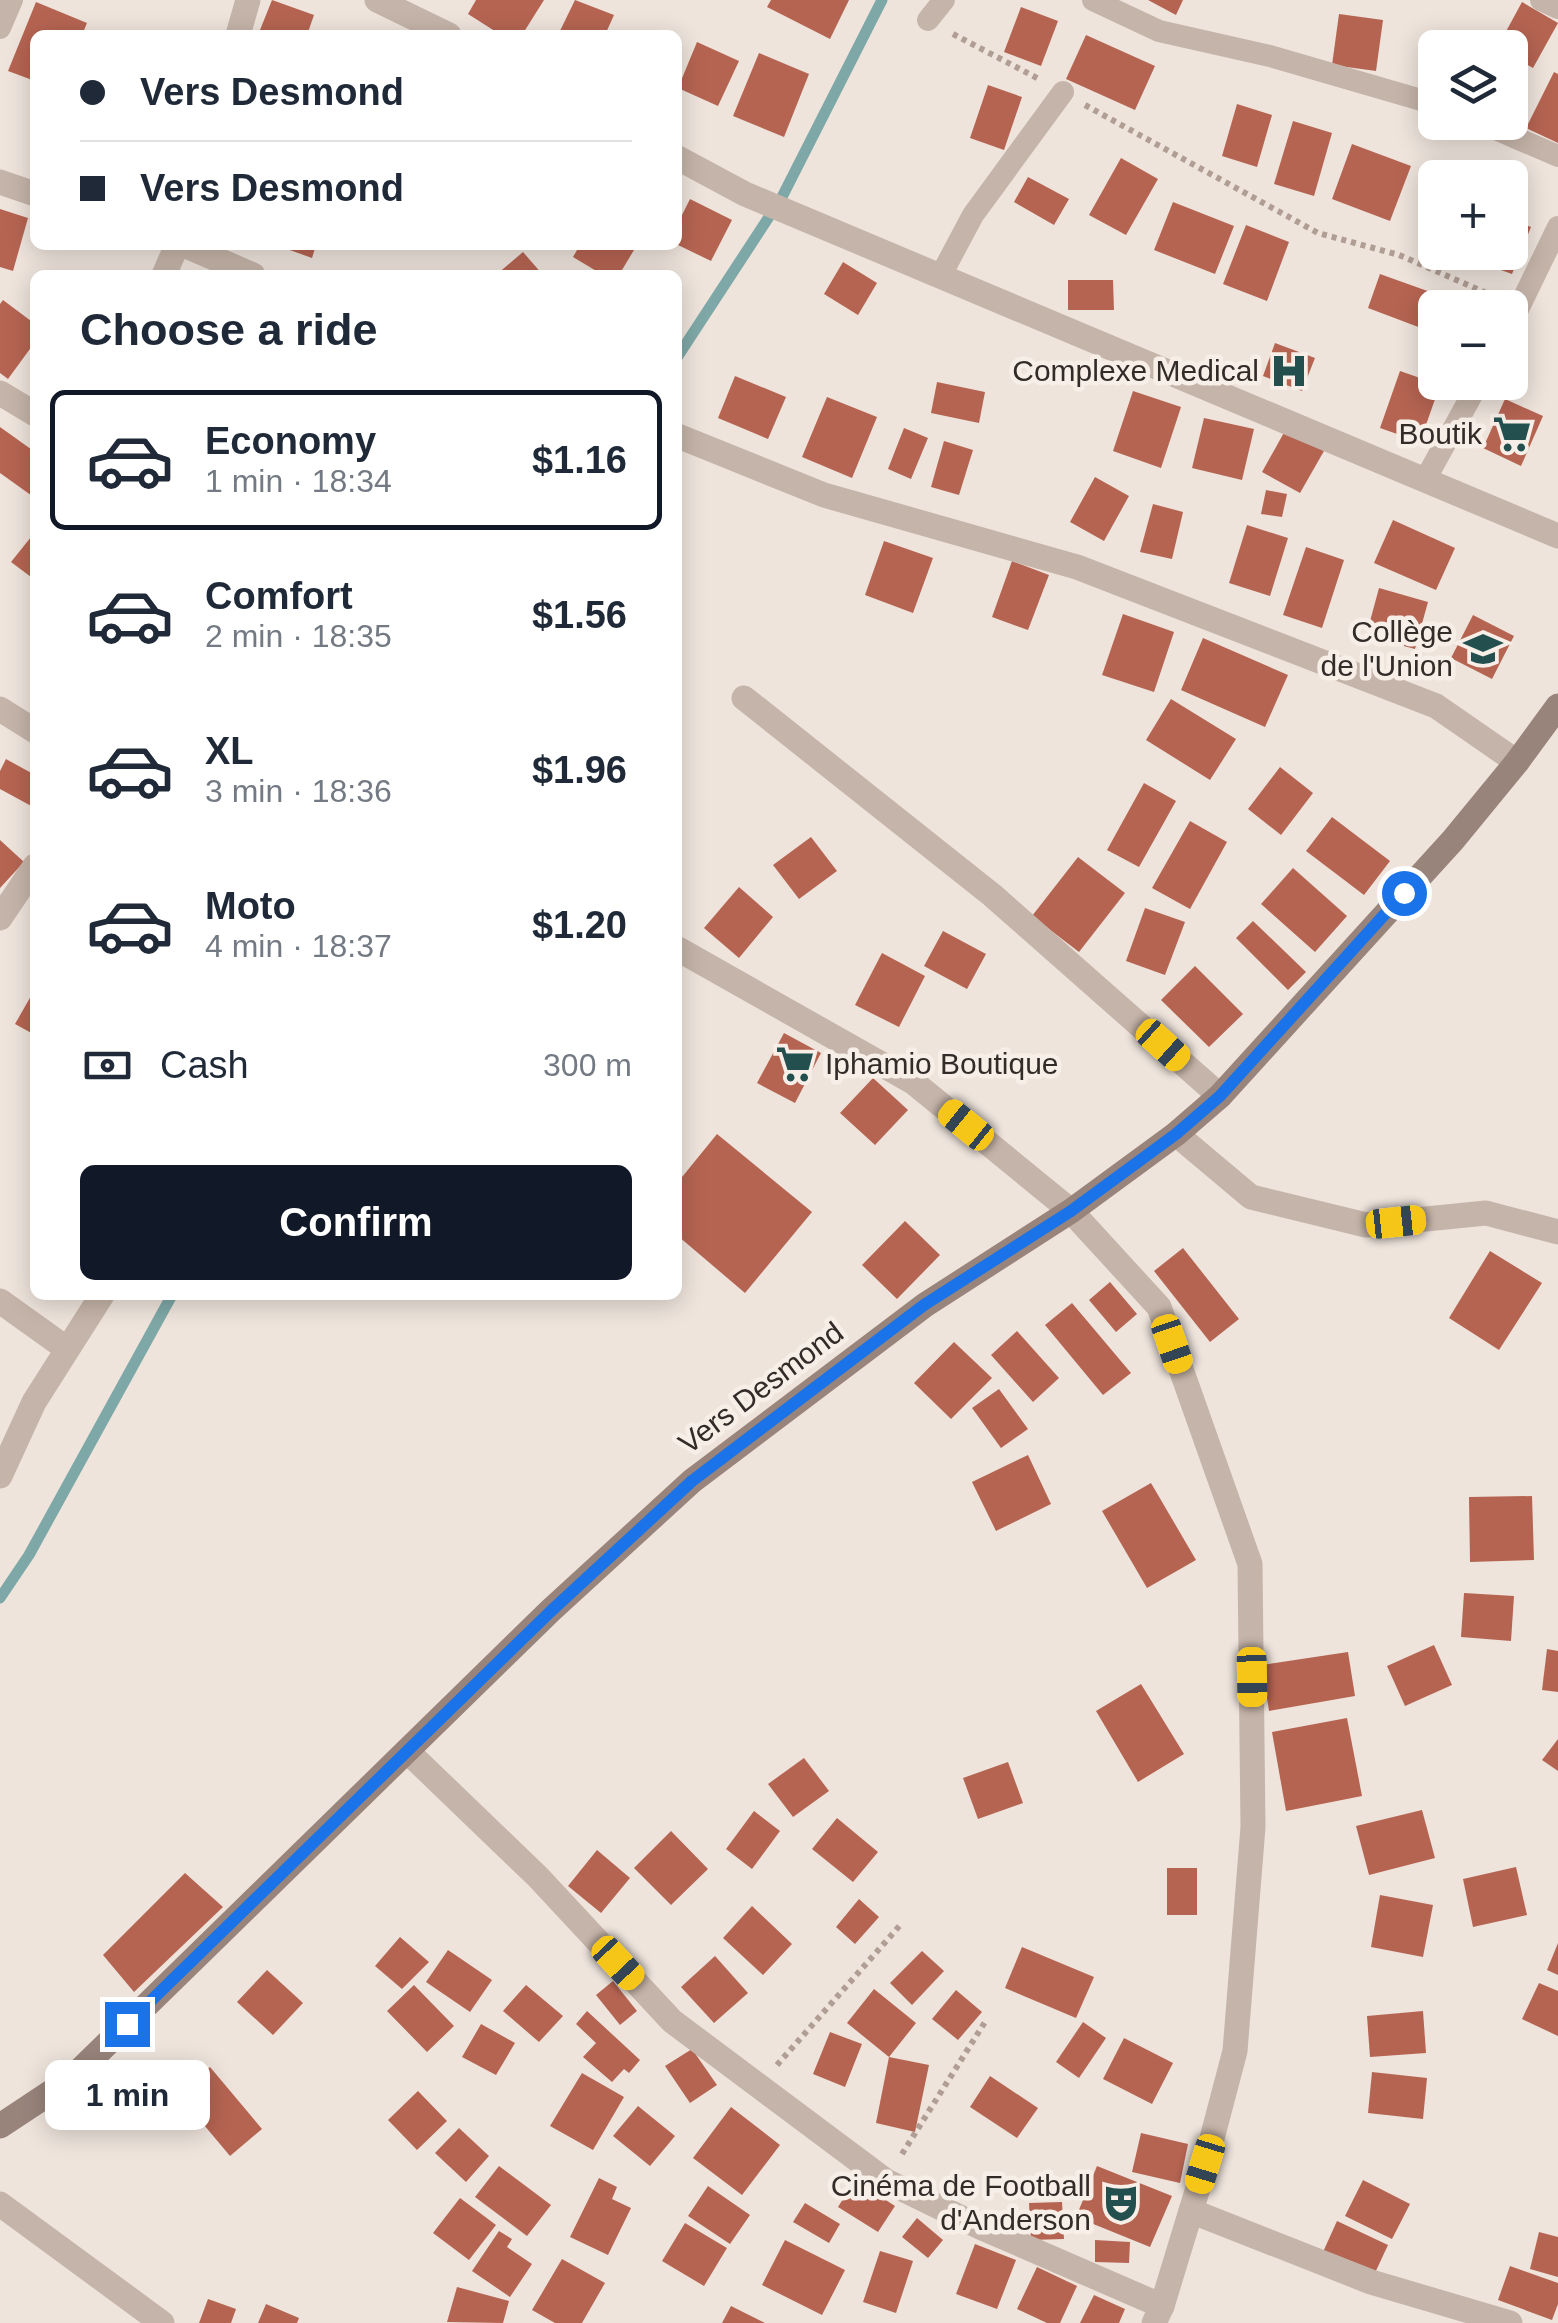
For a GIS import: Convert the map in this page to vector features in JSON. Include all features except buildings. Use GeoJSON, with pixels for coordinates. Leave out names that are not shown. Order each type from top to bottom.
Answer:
{"type":"FeatureCollection","features":[{"type":"Feature","properties":{"kind":"main road","name":"Vers Desmond"},"geometry":{"type":"LineString","coordinates":[[0,2126],[71,2079],[550,1612],[692,1481],[924,1305],[1071,1211],[1176,1134],[1220,1096],[1453,840],[1518,762],[1558,706]]}},
{"type":"Feature","properties":{"kind":"street"},"geometry":{"type":"LineString","coordinates":[[239,30],[248,0]]}},
{"type":"Feature","properties":{"kind":"street"},"geometry":{"type":"LineString","coordinates":[[394,3],[440,30]]}},
{"type":"Feature","properties":{"kind":"street"},"geometry":{"type":"LineString","coordinates":[[682,160],[757,200],[1558,536]]}},
{"type":"Feature","properties":{"kind":"street"},"geometry":{"type":"LineString","coordinates":[[0,182],[30,192]]}},
{"type":"Feature","properties":{"kind":"street"},"geometry":{"type":"LineString","coordinates":[[192,250],[240,270]]}},
{"type":"Feature","properties":{"kind":"street"},"geometry":{"type":"LineString","coordinates":[[0,393],[30,411]]}},
{"type":"Feature","properties":{"kind":"street"},"geometry":{"type":"LineString","coordinates":[[682,438],[824,495],[1077,567],[1436,706],[1518,762]]}},
{"type":"Feature","properties":{"kind":"street"},"geometry":{"type":"LineString","coordinates":[[744,698],[992,895],[1220,1096]]}},
{"type":"Feature","properties":{"kind":"street"},"geometry":{"type":"LineString","coordinates":[[0,709],[30,729]]}},
{"type":"Feature","properties":{"kind":"street"},"geometry":{"type":"LineString","coordinates":[[30,874],[5,911],[30,914]]}},
{"type":"Feature","properties":{"kind":"street"},"geometry":{"type":"LineString","coordinates":[[406,1751],[538,1877],[672,2021],[886,2181],[1158,2314],[1191,2211],[1234,2051],[1254,1827],[1250,1564],[1160,1307],[1071,1211],[913,1082],[682,951]]}},
{"type":"Feature","properties":{"kind":"street"},"geometry":{"type":"LineString","coordinates":[[1176,1134],[1251,1197],[1366,1225],[1486,1213],[1558,1232]]}},
{"type":"Feature","properties":{"kind":"street"},"geometry":{"type":"LineString","coordinates":[[0,1476],[34,1402],[99,1300]]}},
{"type":"Feature","properties":{"kind":"street"},"geometry":{"type":"LineString","coordinates":[[0,1301],[67,1350]]}},
{"type":"Feature","properties":{"kind":"street"},"geometry":{"type":"LineString","coordinates":[[0,2204],[162,2323]]}},
{"type":"Feature","properties":{"kind":"street"},"geometry":{"type":"LineString","coordinates":[[1191,2211],[1371,2282],[1510,2323]]}},
{"type":"Feature","properties":{"kind":"lane"},"geometry":{"type":"LineString","coordinates":[[0,28],[12,0]]}},
{"type":"Feature","properties":{"kind":"lane"},"geometry":{"type":"LineString","coordinates":[[928,20],[944,0]]}},
{"type":"Feature","properties":{"kind":"lane"},"geometry":{"type":"LineString","coordinates":[[1094,0],[1159,31],[1270,56],[1418,99]]}},
{"type":"Feature","properties":{"kind":"lane"},"geometry":{"type":"LineString","coordinates":[[1541,0],[1558,8]]}},
{"type":"Feature","properties":{"kind":"lane"},"geometry":{"type":"LineString","coordinates":[[940,278],[972,216],[1063,92]]}},
{"type":"Feature","properties":{"kind":"lane"},"geometry":{"type":"LineString","coordinates":[[1521,140],[1558,156]]}},
{"type":"Feature","properties":{"kind":"lane"},"geometry":{"type":"LineString","coordinates":[[1528,290],[1558,227]]}},
{"type":"Feature","properties":{"kind":"lane"},"geometry":{"type":"LineString","coordinates":[[1426,480],[1469,400]]}},
{"type":"Feature","properties":{"kind":"path"},"geometry":{"type":"LineString","coordinates":[[928,20],[1318,234],[1399,255],[1464,290]]}},
{"type":"Feature","properties":{"kind":"path"},"geometry":{"type":"LineString","coordinates":[[760,2084],[902,1924]]}},
{"type":"Feature","properties":{"kind":"path"},"geometry":{"type":"LineString","coordinates":[[886,2181],[985,2022]]}},
{"type":"Feature","properties":{"kind":"waterway"},"geometry":{"type":"LineString","coordinates":[[682,350],[782,197],[882,0]]}},
{"type":"Feature","properties":{"kind":"waterway"},"geometry":{"type":"LineString","coordinates":[[0,1598],[29,1555],[169,1300]]}},
{"type":"Feature","properties":{"kind":"place","name":"Complexe Medical"},"geometry":{"type":"Point","coordinates":[1289,371]}},
{"type":"Feature","properties":{"kind":"place","name":"Boutik"},"geometry":{"type":"Point","coordinates":[1512,434]}},
{"type":"Feature","properties":{"kind":"place","name":"Collège de l'Union"},"geometry":{"type":"Point","coordinates":[1483,649]}},
{"type":"Feature","properties":{"kind":"place","name":"Iphamio Boutique"},"geometry":{"type":"Point","coordinates":[795,1064]}},
{"type":"Feature","properties":{"kind":"place","name":"Cinéma de Football d'Anderson"},"geometry":{"type":"Point","coordinates":[1121,2203]}},
{"type":"Feature","properties":{"kind":"route"},"geometry":{"type":"LineString","coordinates":[[127,2024],[550,1612],[692,1481],[924,1305],[1071,1211],[1176,1134],[1220,1096],[1404,893]]}}]}
